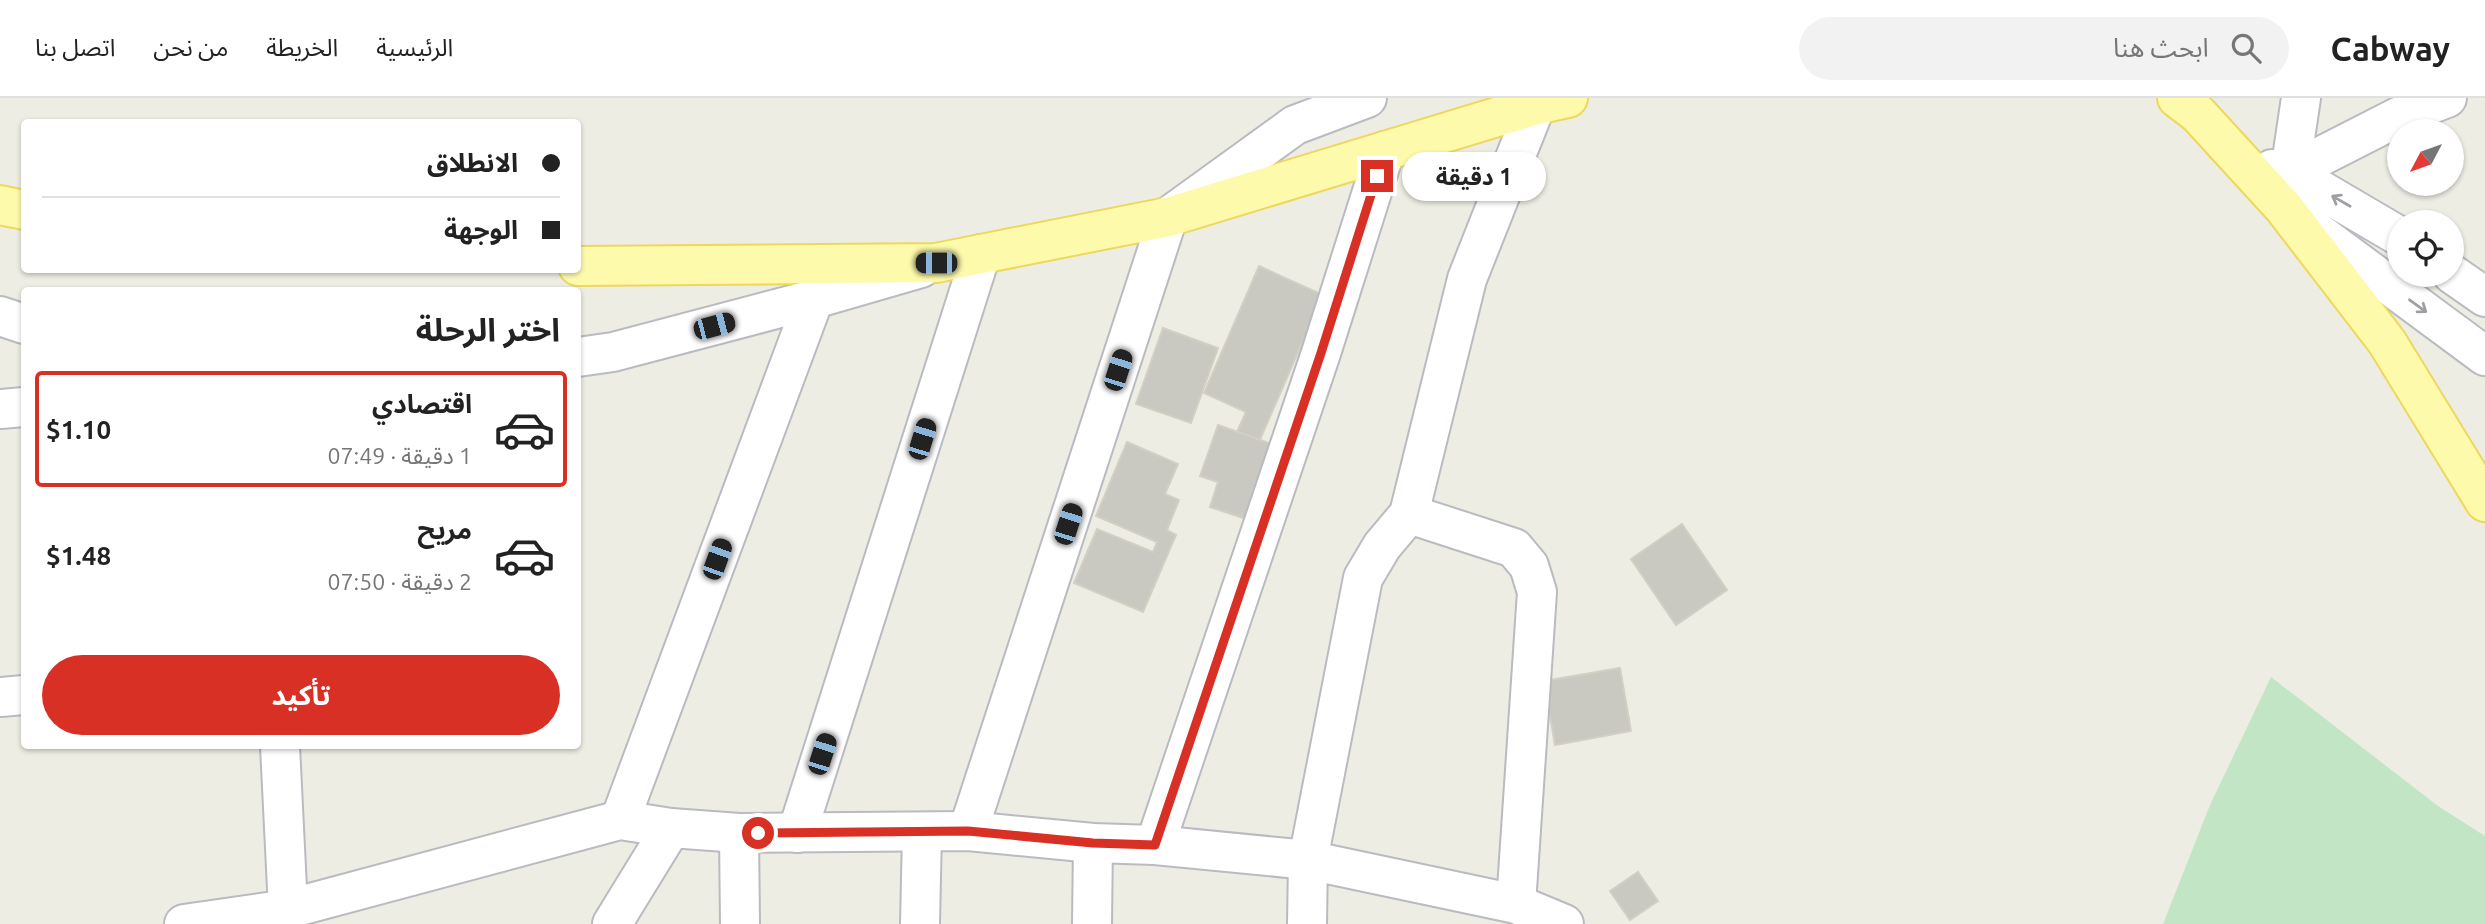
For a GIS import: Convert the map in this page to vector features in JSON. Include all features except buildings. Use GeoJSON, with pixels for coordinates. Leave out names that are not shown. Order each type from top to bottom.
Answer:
{"type":"FeatureCollection","features":[{"type":"Feature","properties":{"kind":"main road"},"geometry":{"type":"LineString","coordinates":[[2177,98],[2198,114],[2245,163],[2287,190],[2386,342],[2485,502]]}},
{"type":"Feature","properties":{"kind":"main road"},"geometry":{"type":"LineString","coordinates":[[581,266],[936,263],[1168,217],[1552,102]]}},
{"type":"Feature","properties":{"kind":"main road"},"geometry":{"type":"LineString","coordinates":[[0,205],[21,209]]}},
{"type":"Feature","properties":{"kind":"street"},"geometry":{"type":"LineString","coordinates":[[968,831],[1168,217],[1295,124],[1367,98]]}},
{"type":"Feature","properties":{"kind":"street"},"geometry":{"type":"LineString","coordinates":[[2287,190],[2301,98]]}},
{"type":"Feature","properties":{"kind":"street"},"geometry":{"type":"LineString","coordinates":[[2287,190],[2400,116],[2447,98]]}},
{"type":"Feature","properties":{"kind":"street"},"geometry":{"type":"LineString","coordinates":[[1307,924],[1308,860],[1363,578],[1382,545],[1409,514],[1467,279],[1552,102]]}},
{"type":"Feature","properties":{"kind":"street"},"geometry":{"type":"LineString","coordinates":[[1155,845],[1321,353],[1385,151]]}},
{"type":"Feature","properties":{"kind":"street"},"geometry":{"type":"LineString","coordinates":[[2287,190],[2387,231]]}},
{"type":"Feature","properties":{"kind":"street"},"geometry":{"type":"LineString","coordinates":[[2287,190],[2485,356]]}},
{"type":"Feature","properties":{"kind":"street"},"geometry":{"type":"LineString","coordinates":[[797,833],[981,254]]}},
{"type":"Feature","properties":{"kind":"street"},"geometry":{"type":"LineString","coordinates":[[581,357],[613,352],[814,299],[936,263]]}},
{"type":"Feature","properties":{"kind":"street"},"geometry":{"type":"LineString","coordinates":[[2464,282],[2485,297]]}},
{"type":"Feature","properties":{"kind":"street"},"geometry":{"type":"LineString","coordinates":[[620,820],[814,299]]}},
{"type":"Feature","properties":{"kind":"street"},"geometry":{"type":"LineString","coordinates":[[0,316],[21,323]]}},
{"type":"Feature","properties":{"kind":"street"},"geometry":{"type":"LineString","coordinates":[[0,409],[21,407]]}},
{"type":"Feature","properties":{"kind":"street"},"geometry":{"type":"LineString","coordinates":[[1409,514],[1514,548],[1529,566],[1537,592],[1516,904]]}},
{"type":"Feature","properties":{"kind":"street"},"geometry":{"type":"LineString","coordinates":[[0,697],[21,695]]}},
{"type":"Feature","properties":{"kind":"street"},"geometry":{"type":"LineString","coordinates":[[280,749],[288,909]]}},
{"type":"Feature","properties":{"kind":"street"},"geometry":{"type":"LineString","coordinates":[[184,924],[288,909],[620,820],[671,828],[739,833],[968,831],[1308,860],[1516,904],[1564,924]]}},
{"type":"Feature","properties":{"kind":"street"},"geometry":{"type":"LineString","coordinates":[[612,924],[671,828]]}},
{"type":"Feature","properties":{"kind":"street"},"geometry":{"type":"LineString","coordinates":[[920,924],[922,832]]}},
{"type":"Feature","properties":{"kind":"street"},"geometry":{"type":"LineString","coordinates":[[739,833],[740,924]]}},
{"type":"Feature","properties":{"kind":"street"},"geometry":{"type":"LineString","coordinates":[[1092,924],[1093,843]]}},
{"type":"Feature","properties":{"kind":"green space"},"geometry":{"type":"Polygon","coordinates":[[[2271,677],[2438,806],[2485,836],[2485,924],[2163,924],[2210,805],[2271,677]]]}},
{"type":"Feature","properties":{"kind":"route"},"geometry":{"type":"LineString","coordinates":[[758,833],[968,831],[1093,843],[1155,845],[1321,353],[1377,176]]}}]}
